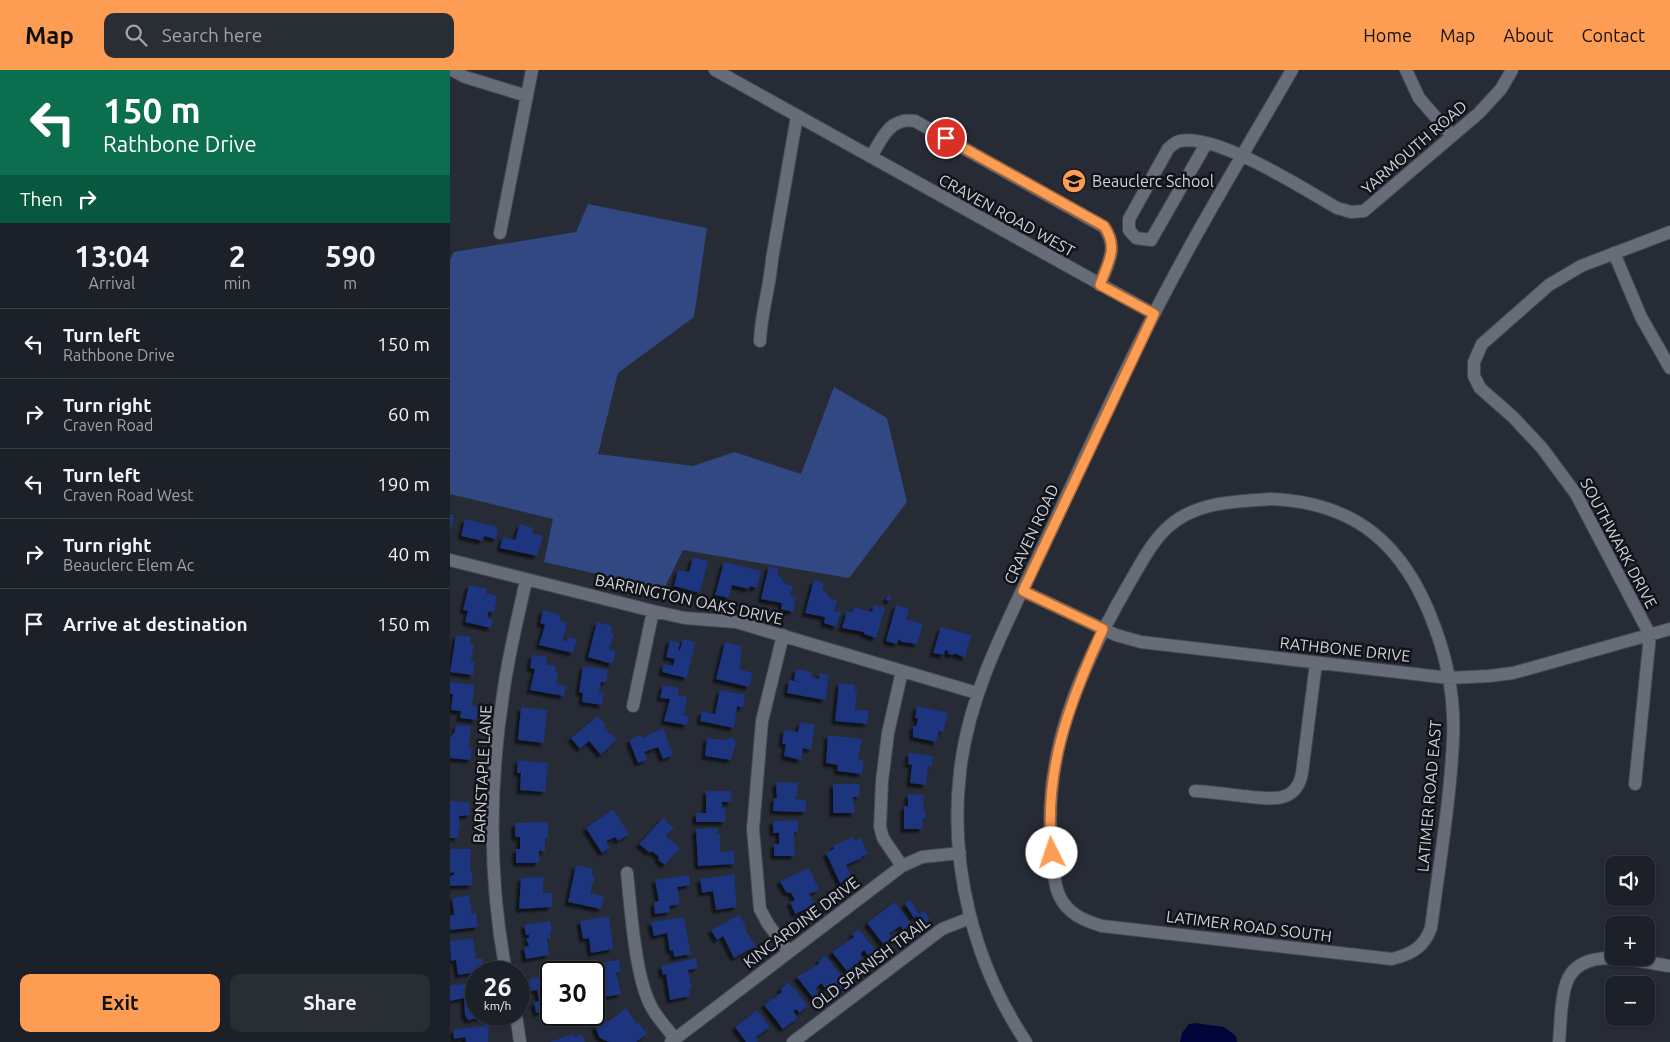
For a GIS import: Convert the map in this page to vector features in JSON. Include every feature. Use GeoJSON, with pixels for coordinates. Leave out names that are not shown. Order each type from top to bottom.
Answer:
{"type":"FeatureCollection","features":[{"type":"Feature","properties":{"kind":"street"},"geometry":{"type":"LineString","coordinates":[[452,70],[465,77],[527,96]]}},
{"type":"Feature","properties":{"kind":"street"},"geometry":{"type":"LineString","coordinates":[[500,233],[532,70]]}},
{"type":"Feature","properties":{"kind":"street","name":"CRAVEN ROAD WEST"},"geometry":{"type":"LineString","coordinates":[[715,70],[1154,314]]}},
{"type":"Feature","properties":{"kind":"street","name":"CRAVEN ROAD"},"geometry":{"type":"LineString","coordinates":[[1026,1042],[1010,1018],[988,971],[970,918],[960,853],[958,823],[960,774],[964,742],[978,693],[1023,591],[1154,314],[1292,70]]}},
{"type":"Feature","properties":{"kind":"street"},"geometry":{"type":"LineString","coordinates":[[1406,70],[1419,98],[1452,136]]}},
{"type":"Feature","properties":{"kind":"street","name":"YARMOUTH ROAD"},"geometry":{"type":"LineString","coordinates":[[1206,144],[1151,240],[1136,238],[1129,230],[1129,219],[1168,149],[1178,141],[1193,140],[1243,155],[1338,208],[1351,212],[1364,210],[1372,206],[1479,113],[1501,89],[1512,70]]}},
{"type":"Feature","properties":{"kind":"street"},"geometry":{"type":"LineString","coordinates":[[760,340],[762,310],[770,282],[772,259],[797,116]]}},
{"type":"Feature","properties":{"kind":"street"},"geometry":{"type":"LineString","coordinates":[[871,157],[886,131],[896,122],[905,120],[915,121],[1104,226],[1111,237],[1113,249],[1100,285]]}},
{"type":"Feature","properties":{"kind":"street"},"geometry":{"type":"LineString","coordinates":[[1670,232],[1614,253],[1641,317],[1670,368]]}},
{"type":"Feature","properties":{"kind":"street","name":"SOUTHWARK DRIVE"},"geometry":{"type":"LineString","coordinates":[[1614,253],[1581,266],[1549,286],[1482,344],[1477,352],[1474,376],[1480,388],[1513,417],[1542,448],[1576,494],[1650,635],[1635,784]]}},
{"type":"Feature","properties":{"kind":"street","name":"LATIMER ROAD EAST"},"geometry":{"type":"LineString","coordinates":[[1076,916],[1060,897],[1056,885],[1050,837],[1050,802],[1055,762],[1064,725],[1077,686],[1103,629],[1153,544],[1168,527],[1184,516],[1201,507],[1218,503],[1270,499],[1303,501],[1332,509],[1350,518],[1372,531],[1400,558],[1412,576],[1428,609],[1441,645],[1449,678],[1453,740],[1431,928],[1427,938],[1418,949]]}},
{"type":"Feature","properties":{"kind":"street","name":"BARRINGTON OAKS DRIVE"},"geometry":{"type":"LineString","coordinates":[[450,560],[685,618],[736,622],[978,693]]}},
{"type":"Feature","properties":{"kind":"street","name":"BARNSTAPLE LANE"},"geometry":{"type":"LineString","coordinates":[[505,961],[496,898],[494,806],[503,696],[526,580]]}},
{"type":"Feature","properties":{"kind":"street","name":"RATHBONE DRIVE"},"geometry":{"type":"LineString","coordinates":[[1023,591],[1103,629],[1141,642],[1449,678],[1489,676],[1513,672],[1670,629]]}},
{"type":"Feature","properties":{"kind":"street"},"geometry":{"type":"LineString","coordinates":[[633,706],[653,611]]}},
{"type":"Feature","properties":{"kind":"street"},"geometry":{"type":"LineString","coordinates":[[783,635],[758,744],[753,829],[760,908],[768,924],[789,952]]}},
{"type":"Feature","properties":{"kind":"street"},"geometry":{"type":"LineString","coordinates":[[1195,791],[1270,799],[1285,796],[1298,787],[1302,773],[1316,663]]}},
{"type":"Feature","properties":{"kind":"street"},"geometry":{"type":"LineString","coordinates":[[902,671],[888,733],[882,782],[880,827],[883,838],[902,866]]}},
{"type":"Feature","properties":{"kind":"street","name":"KINCARDINE DRIVE"},"geometry":{"type":"LineString","coordinates":[[673,1041],[902,866],[922,857],[960,853]]}},
{"type":"Feature","properties":{"kind":"street"},"geometry":{"type":"LineString","coordinates":[[627,873],[636,950],[646,996],[652,1009],[673,1041]]}},
{"type":"Feature","properties":{"kind":"street","name":"LATIMER ROAD SOUTH"},"geometry":{"type":"LineString","coordinates":[[1076,916],[1102,926],[1392,959],[1407,955],[1418,949]]}},
{"type":"Feature","properties":{"kind":"street","name":"OLD SPANISH TRAIL"},"geometry":{"type":"LineString","coordinates":[[793,1042],[942,928],[970,918]]}},
{"type":"Feature","properties":{"kind":"street"},"geometry":{"type":"LineString","coordinates":[[1559,1042],[1565,986],[1569,977],[1583,963],[1602,958],[1670,966]]}},
{"type":"Feature","properties":{"kind":"street"},"geometry":{"type":"LineString","coordinates":[[518,1026],[520,1042]]}},
{"type":"Feature","properties":{"kind":"shaded area"},"geometry":{"type":"Polygon","coordinates":[[[588,204],[707,228],[694,317],[618,373],[598,454],[693,466],[735,452],[801,474],[834,387],[887,418],[907,502],[849,578],[683,550],[664,589],[544,562],[553,519],[450,494],[450,260],[454,252],[576,232],[588,204]]]}},
{"type":"Feature","properties":{"kind":"shaded area"},"geometry":{"type":"Polygon","coordinates":[[[1195,1023],[1224,1027],[1236,1036],[1237,1042],[1180,1042],[1182,1033],[1189,1024],[1195,1023]]]}},
{"type":"Feature","properties":{"kind":"building"},"geometry":{"type":"Polygon","coordinates":[[[450,515],[454,515],[451,530],[450,530],[450,515]]]}},
{"type":"Feature","properties":{"kind":"building"},"geometry":{"type":"Polygon","coordinates":[[[465,519],[498,527],[496,539],[484,536],[483,541],[461,536],[465,519]]]}},
{"type":"Feature","properties":{"kind":"building"},"geometry":{"type":"Polygon","coordinates":[[[520,524],[533,528],[532,533],[543,536],[537,556],[500,548],[503,537],[515,540],[520,524]]]}},
{"type":"Feature","properties":{"kind":"building"},"geometry":{"type":"Polygon","coordinates":[[[693,557],[708,561],[700,593],[674,586],[678,570],[689,572],[693,557]]]}},
{"type":"Feature","properties":{"kind":"building"},"geometry":{"type":"Polygon","coordinates":[[[724,562],[761,571],[757,588],[750,586],[749,589],[732,585],[729,598],[715,595],[724,562]]]}},
{"type":"Feature","properties":{"kind":"building"},"geometry":{"type":"Polygon","coordinates":[[[769,566],[779,569],[777,576],[781,577],[785,584],[793,586],[790,596],[796,597],[793,612],[781,609],[782,603],[761,599],[769,566]]]}},
{"type":"Feature","properties":{"kind":"building"},"geometry":{"type":"Polygon","coordinates":[[[814,580],[824,583],[822,590],[826,591],[829,598],[837,600],[834,611],[841,612],[836,627],[824,623],[825,617],[805,613],[814,580]]]}},
{"type":"Feature","properties":{"kind":"building"},"geometry":{"type":"Polygon","coordinates":[[[469,585],[487,589],[484,600],[487,593],[497,596],[494,613],[489,611],[487,618],[493,619],[491,628],[465,622],[468,611],[463,610],[469,585]]]}},
{"type":"Feature","properties":{"kind":"building"},"geometry":{"type":"Polygon","coordinates":[[[888,595],[892,597],[891,601],[886,600],[888,595]]]}},
{"type":"Feature","properties":{"kind":"building"},"geometry":{"type":"Polygon","coordinates":[[[874,605],[885,608],[876,638],[864,634],[864,632],[842,628],[847,611],[852,612],[854,607],[872,612],[874,605]]]}},
{"type":"Feature","properties":{"kind":"building"},"geometry":{"type":"Polygon","coordinates":[[[896,605],[909,609],[906,619],[923,624],[917,644],[902,642],[899,639],[897,644],[886,641],[896,605]]]}},
{"type":"Feature","properties":{"kind":"building"},"geometry":{"type":"Polygon","coordinates":[[[543,610],[561,615],[560,621],[567,623],[563,640],[567,641],[568,637],[577,639],[573,653],[539,645],[545,625],[540,623],[543,610]]]}},
{"type":"Feature","properties":{"kind":"building"},"geometry":{"type":"Polygon","coordinates":[[[597,622],[612,626],[611,633],[614,633],[609,649],[616,651],[612,664],[588,657],[597,622]]]}},
{"type":"Feature","properties":{"kind":"building"},"geometry":{"type":"Polygon","coordinates":[[[941,627],[971,635],[965,658],[954,653],[954,655],[948,654],[948,651],[945,650],[944,655],[933,653],[941,627]]]}},
{"type":"Feature","properties":{"kind":"building"},"geometry":{"type":"Polygon","coordinates":[[[456,635],[471,637],[470,644],[474,645],[471,661],[475,662],[473,675],[450,672],[456,635]]]}},
{"type":"Feature","properties":{"kind":"building"},"geometry":{"type":"Polygon","coordinates":[[[683,639],[695,642],[687,678],[662,672],[664,664],[673,666],[675,659],[666,657],[670,640],[680,643],[678,650],[680,650],[683,639]]]}},
{"type":"Feature","properties":{"kind":"building"},"geometry":{"type":"Polygon","coordinates":[[[725,642],[741,646],[740,652],[742,653],[739,669],[753,673],[749,687],[716,679],[725,642]]]}},
{"type":"Feature","properties":{"kind":"building"},"geometry":{"type":"Polygon","coordinates":[[[532,655],[547,657],[546,664],[556,666],[555,672],[558,672],[556,684],[566,686],[564,696],[530,690],[535,669],[530,668],[532,655]]]}},
{"type":"Feature","properties":{"kind":"building"},"geometry":{"type":"Polygon","coordinates":[[[583,666],[608,670],[606,682],[601,682],[599,692],[604,693],[602,705],[582,702],[583,693],[579,692],[583,666]]]}},
{"type":"Feature","properties":{"kind":"building"},"geometry":{"type":"Polygon","coordinates":[[[796,669],[812,672],[811,677],[819,679],[820,673],[829,675],[825,700],[787,693],[789,680],[801,682],[794,680],[796,669]]]}},
{"type":"Feature","properties":{"kind":"building"},"geometry":{"type":"Polygon","coordinates":[[[450,682],[475,685],[472,706],[478,707],[476,720],[460,718],[461,711],[451,710],[453,694],[450,694],[450,682]]]}},
{"type":"Feature","properties":{"kind":"building"},"geometry":{"type":"Polygon","coordinates":[[[839,683],[855,685],[855,691],[857,692],[855,709],[869,711],[867,724],[835,721],[839,683]]]}},
{"type":"Feature","properties":{"kind":"building"},"geometry":{"type":"Polygon","coordinates":[[[663,685],[679,688],[678,695],[687,697],[684,716],[689,716],[687,725],[664,721],[670,699],[660,698],[663,685]]]}},
{"type":"Feature","properties":{"kind":"building"},"geometry":{"type":"Polygon","coordinates":[[[720,690],[745,695],[743,708],[737,706],[734,728],[700,721],[702,711],[715,714],[720,690]]]}},
{"type":"Feature","properties":{"kind":"building"},"geometry":{"type":"Polygon","coordinates":[[[917,706],[948,713],[943,732],[939,731],[936,742],[913,737],[913,726],[916,726],[918,719],[915,718],[917,706]]]}},
{"type":"Feature","properties":{"kind":"building"},"geometry":{"type":"Polygon","coordinates":[[[521,707],[547,710],[544,743],[518,740],[521,707]]]}},
{"type":"Feature","properties":{"kind":"building"},"geometry":{"type":"Polygon","coordinates":[[[598,716],[606,725],[604,729],[617,739],[601,755],[589,741],[580,749],[571,738],[598,716]]]}},
{"type":"Feature","properties":{"kind":"building"},"geometry":{"type":"Polygon","coordinates":[[[800,722],[815,725],[811,750],[803,748],[801,760],[784,756],[786,744],[782,744],[784,730],[798,732],[800,722]]]}},
{"type":"Feature","properties":{"kind":"building"},"geometry":{"type":"Polygon","coordinates":[[[456,725],[471,726],[469,748],[472,748],[471,760],[450,758],[450,738],[455,731],[456,725]]]}},
{"type":"Feature","properties":{"kind":"building"},"geometry":{"type":"Polygon","coordinates":[[[663,728],[673,755],[663,759],[658,747],[644,752],[647,760],[638,763],[629,740],[641,735],[642,738],[663,728]]]}},
{"type":"Feature","properties":{"kind":"building"},"geometry":{"type":"Polygon","coordinates":[[[828,735],[862,739],[858,760],[864,760],[862,774],[837,771],[838,765],[826,763],[828,735]]]}},
{"type":"Feature","properties":{"kind":"building"},"geometry":{"type":"Polygon","coordinates":[[[707,738],[725,740],[733,738],[736,742],[731,760],[705,756],[707,738]]]}},
{"type":"Feature","properties":{"kind":"building"},"geometry":{"type":"Polygon","coordinates":[[[909,753],[933,756],[931,767],[928,766],[926,785],[910,783],[912,765],[908,764],[909,753]]]}},
{"type":"Feature","properties":{"kind":"building"},"geometry":{"type":"Polygon","coordinates":[[[518,760],[548,763],[545,792],[520,790],[521,773],[517,773],[518,760]]]}},
{"type":"Feature","properties":{"kind":"building"},"geometry":{"type":"Polygon","coordinates":[[[776,782],[798,783],[797,797],[795,796],[795,799],[806,800],[806,812],[773,811],[774,798],[777,798],[776,782]]]}},
{"type":"Feature","properties":{"kind":"building"},"geometry":{"type":"Polygon","coordinates":[[[833,784],[860,784],[859,797],[853,797],[855,813],[833,813],[833,784]]]}},
{"type":"Feature","properties":{"kind":"building"},"geometry":{"type":"Polygon","coordinates":[[[706,791],[731,791],[731,802],[722,802],[722,808],[725,808],[725,822],[696,822],[696,813],[706,813],[706,791]]]}},
{"type":"Feature","properties":{"kind":"building"},"geometry":{"type":"Polygon","coordinates":[[[908,794],[924,795],[923,811],[926,811],[926,819],[923,819],[922,829],[904,829],[904,806],[908,806],[908,794]]]}},
{"type":"Feature","properties":{"kind":"building"},"geometry":{"type":"Polygon","coordinates":[[[450,801],[469,802],[470,815],[459,816],[458,838],[450,838],[450,801]]]}},
{"type":"Feature","properties":{"kind":"building"},"geometry":{"type":"Polygon","coordinates":[[[613,809],[629,834],[618,841],[615,837],[606,841],[610,848],[602,853],[586,828],[613,809]]]}},
{"type":"Feature","properties":{"kind":"building"},"geometry":{"type":"Polygon","coordinates":[[[663,818],[674,828],[666,836],[680,848],[665,865],[658,860],[659,857],[652,851],[650,853],[639,844],[663,818]]]}},
{"type":"Feature","properties":{"kind":"building"},"geometry":{"type":"Polygon","coordinates":[[[798,820],[798,832],[794,832],[795,856],[774,856],[774,844],[779,844],[779,833],[773,833],[773,821],[798,820]]]}},
{"type":"Feature","properties":{"kind":"building"},"geometry":{"type":"Polygon","coordinates":[[[548,822],[548,838],[545,838],[545,851],[539,851],[539,863],[516,863],[516,849],[520,849],[520,837],[515,837],[515,823],[548,822]]]}},
{"type":"Feature","properties":{"kind":"building"},"geometry":{"type":"Polygon","coordinates":[[[717,828],[717,834],[720,834],[720,852],[734,851],[735,864],[698,866],[696,829],[717,828]]]}},
{"type":"Feature","properties":{"kind":"building"},"geometry":{"type":"Polygon","coordinates":[[[853,837],[854,841],[861,838],[868,854],[846,865],[852,878],[840,883],[826,853],[834,849],[833,846],[853,837]]]}},
{"type":"Feature","properties":{"kind":"building"},"geometry":{"type":"Polygon","coordinates":[[[450,849],[471,849],[470,872],[472,872],[472,885],[450,886],[450,876],[454,875],[454,872],[450,873],[450,849]]]}},
{"type":"Feature","properties":{"kind":"building"},"geometry":{"type":"Polygon","coordinates":[[[576,865],[593,869],[592,876],[595,876],[590,893],[604,896],[601,909],[568,902],[576,865]]]}},
{"type":"Feature","properties":{"kind":"building"},"geometry":{"type":"Polygon","coordinates":[[[809,868],[819,890],[809,894],[815,905],[795,914],[790,902],[795,900],[791,893],[786,892],[780,881],[809,868]]]}},
{"type":"Feature","properties":{"kind":"building"},"geometry":{"type":"Polygon","coordinates":[[[734,874],[737,907],[716,910],[713,891],[702,893],[700,879],[734,874]]]}},
{"type":"Feature","properties":{"kind":"building"},"geometry":{"type":"Polygon","coordinates":[[[689,875],[690,885],[677,887],[680,904],[669,906],[670,912],[655,914],[654,902],[659,901],[655,880],[689,875]]]}},
{"type":"Feature","properties":{"kind":"building"},"geometry":{"type":"Polygon","coordinates":[[[543,877],[543,893],[552,893],[552,907],[519,909],[521,878],[543,877]]]}},
{"type":"Feature","properties":{"kind":"building"},"geometry":{"type":"Polygon","coordinates":[[[469,895],[472,914],[476,913],[478,927],[450,930],[450,915],[454,915],[452,898],[469,895]]]}},
{"type":"Feature","properties":{"kind":"building"},"geometry":{"type":"Polygon","coordinates":[[[910,900],[919,914],[924,910],[930,920],[923,925],[917,916],[914,918],[905,904],[910,900]]]}},
{"type":"Feature","properties":{"kind":"building"},"geometry":{"type":"Polygon","coordinates":[[[895,902],[911,924],[903,930],[900,926],[889,934],[893,938],[884,945],[867,923],[895,902]]]}},
{"type":"Feature","properties":{"kind":"building"},"geometry":{"type":"Polygon","coordinates":[[[739,915],[746,926],[744,928],[756,946],[734,958],[723,936],[717,940],[711,930],[739,915]]]}},
{"type":"Feature","properties":{"kind":"building"},"geometry":{"type":"Polygon","coordinates":[[[609,916],[613,949],[591,953],[589,938],[583,939],[580,921],[609,916]]]}},
{"type":"Feature","properties":{"kind":"building"},"geometry":{"type":"Polygon","coordinates":[[[684,917],[691,954],[674,957],[673,950],[670,951],[667,933],[654,936],[651,922],[684,917]]]}},
{"type":"Feature","properties":{"kind":"building"},"geometry":{"type":"Polygon","coordinates":[[[550,921],[551,939],[547,939],[549,955],[526,959],[524,947],[529,946],[526,938],[529,938],[529,935],[526,935],[524,925],[550,921]]]}},
{"type":"Feature","properties":{"kind":"building"},"geometry":{"type":"Polygon","coordinates":[[[859,929],[881,957],[874,963],[864,950],[860,954],[863,958],[847,971],[832,952],[854,937],[852,934],[859,929]]]}},
{"type":"Feature","properties":{"kind":"building"},"geometry":{"type":"Polygon","coordinates":[[[473,938],[476,959],[482,958],[482,961],[465,961],[465,974],[458,975],[456,960],[451,961],[450,941],[473,938]]]}},
{"type":"Feature","properties":{"kind":"building"},"geometry":{"type":"Polygon","coordinates":[[[825,955],[848,984],[840,990],[834,983],[826,989],[821,983],[815,989],[820,994],[814,999],[797,977],[820,963],[818,961],[825,955]]]}},
{"type":"Feature","properties":{"kind":"building"},"geometry":{"type":"Polygon","coordinates":[[[696,958],[698,968],[688,970],[692,989],[689,989],[690,996],[670,1000],[666,974],[663,975],[661,966],[696,958]]]}},
{"type":"Feature","properties":{"kind":"building"},"geometry":{"type":"Polygon","coordinates":[[[619,960],[621,972],[616,973],[621,994],[605,997],[605,962],[619,960]]]}},
{"type":"Feature","properties":{"kind":"building"},"geometry":{"type":"Polygon","coordinates":[[[540,976],[540,1012],[536,1013],[534,1002],[539,1001],[537,990],[531,991],[530,979],[540,976]]]}},
{"type":"Feature","properties":{"kind":"building"},"geometry":{"type":"Polygon","coordinates":[[[789,982],[808,1006],[799,1013],[797,1009],[793,1011],[798,1018],[783,1029],[764,1005],[773,998],[777,999],[775,997],[782,992],[780,989],[789,982]]]}},
{"type":"Feature","properties":{"kind":"building"},"geometry":{"type":"Polygon","coordinates":[[[465,984],[465,1015],[464,998],[450,1001],[450,986],[465,984]]]}},
{"type":"Feature","properties":{"kind":"building"},"geometry":{"type":"Polygon","coordinates":[[[626,1008],[647,1034],[636,1042],[609,1042],[600,1038],[595,1027],[605,1026],[605,1021],[609,1021],[626,1008]]]}},
{"type":"Feature","properties":{"kind":"building"},"geometry":{"type":"Polygon","coordinates":[[[757,1010],[770,1027],[756,1037],[758,1041],[746,1042],[735,1027],[757,1010]]]}},
{"type":"Feature","properties":{"kind":"building"},"geometry":{"type":"Polygon","coordinates":[[[489,1026],[488,1042],[466,1042],[465,1037],[454,1039],[453,1030],[489,1026]]]}},
{"type":"Feature","properties":{"kind":"building"},"geometry":{"type":"Polygon","coordinates":[[[573,1034],[574,1037],[582,1034],[585,1042],[549,1042],[573,1034]]]}},
{"type":"Feature","properties":{"kind":"place","name":"Beauclerc School"},"geometry":{"type":"Point","coordinates":[1074,181]}},
{"type":"Feature","properties":{"kind":"route"},"geometry":{"type":"LineString","coordinates":[[946,138],[1104,226],[1111,237],[1113,249],[1100,285],[1154,314],[1103,418],[1023,591],[1103,629],[1077,686],[1064,725],[1055,762],[1050,802],[1052,853]]}}]}
